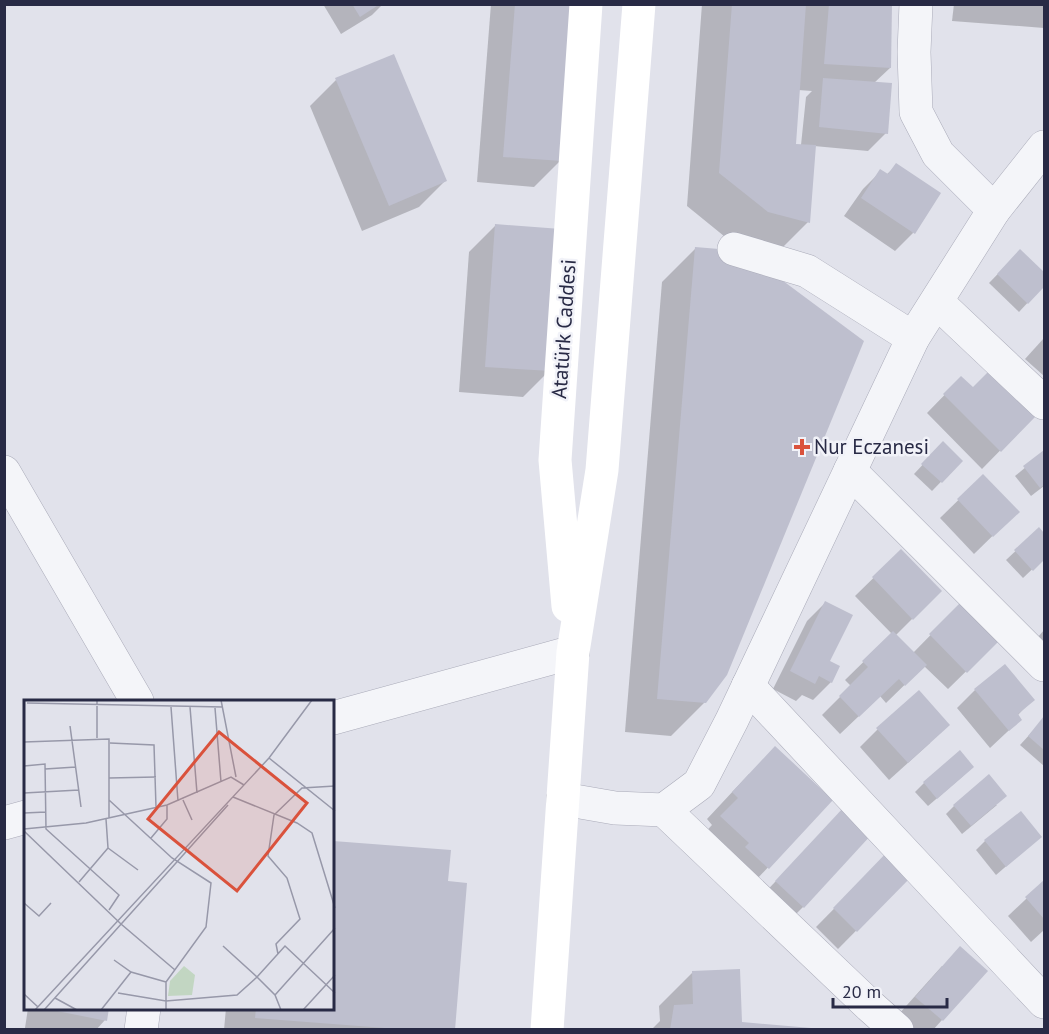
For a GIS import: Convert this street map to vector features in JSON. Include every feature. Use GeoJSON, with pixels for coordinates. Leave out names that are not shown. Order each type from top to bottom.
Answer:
{"type":"FeatureCollection","features":[{"type":"Feature","properties":{"kind":"main road","name":"Atatürk Caddesi"},"geometry":{"type":"LineString","coordinates":[[573,652],[555,460],[586,4]]}},
{"type":"Feature","properties":{"kind":"main road"},"geometry":{"type":"LineString","coordinates":[[547,1029],[573,652],[602,470],[639,4]]}},
{"type":"Feature","properties":{"kind":"street"},"geometry":{"type":"LineString","coordinates":[[916,4],[914,52],[916,112],[938,154],[994,210]]}},
{"type":"Feature","properties":{"kind":"street"},"geometry":{"type":"LineString","coordinates":[[563,799],[615,808],[664,810],[699,784],[913,338],[994,210],[1044,147]]}},
{"type":"Feature","properties":{"kind":"street"},"geometry":{"type":"LineString","coordinates":[[734,249],[807,271],[913,338]]}},
{"type":"Feature","properties":{"kind":"street"},"geometry":{"type":"LineString","coordinates":[[937,302],[1044,403]]}},
{"type":"Feature","properties":{"kind":"street"},"geometry":{"type":"LineString","coordinates":[[850,471],[1044,665]]}},
{"type":"Feature","properties":{"kind":"street"},"geometry":{"type":"LineString","coordinates":[[4,472],[136,700]]}},
{"type":"Feature","properties":{"kind":"street"},"geometry":{"type":"LineString","coordinates":[[334,718],[573,652]]}},
{"type":"Feature","properties":{"kind":"street"},"geometry":{"type":"LineString","coordinates":[[748,686],[1044,1002]]}},
{"type":"Feature","properties":{"kind":"street"},"geometry":{"type":"LineString","coordinates":[[664,810],[897,1029]]}},
{"type":"Feature","properties":{"kind":"street"},"geometry":{"type":"LineString","coordinates":[[4,823],[24,817]]}},
{"type":"Feature","properties":{"kind":"street"},"geometry":{"type":"LineString","coordinates":[[141,1029],[144,1010]]}},
{"type":"Feature","properties":{"kind":"building"},"geometry":{"type":"Polygon","coordinates":[[[352,4],[380,4],[360,17],[352,4]]]}},
{"type":"Feature","properties":{"kind":"building"},"geometry":{"type":"Polygon","coordinates":[[[515,4],[575,4],[562,161],[503,157],[515,4]]]}},
{"type":"Feature","properties":{"kind":"building"},"geometry":{"type":"Polygon","coordinates":[[[732,4],[806,4],[796,144],[816,145],[810,223],[768,212],[719,173],[732,4]]]}},
{"type":"Feature","properties":{"kind":"building"},"geometry":{"type":"Polygon","coordinates":[[[829,4],[892,4],[891,68],[824,64],[829,4]]]}},
{"type":"Feature","properties":{"kind":"building"},"geometry":{"type":"Polygon","coordinates":[[[394,54],[447,181],[389,206],[335,78],[394,54]]]}},
{"type":"Feature","properties":{"kind":"building"},"geometry":{"type":"Polygon","coordinates":[[[823,78],[892,83],[888,134],[819,127],[823,78]]]}},
{"type":"Feature","properties":{"kind":"building"},"geometry":{"type":"Polygon","coordinates":[[[896,163],[941,193],[915,234],[861,198],[880,169],[888,174],[896,163]]]}},
{"type":"Feature","properties":{"kind":"building"},"geometry":{"type":"Polygon","coordinates":[[[495,224],[561,229],[551,371],[485,367],[495,224]]]}},
{"type":"Feature","properties":{"kind":"building"},"geometry":{"type":"Polygon","coordinates":[[[695,247],[743,251],[864,341],[727,675],[706,703],[657,699],[695,247]]]}},
{"type":"Feature","properties":{"kind":"building"},"geometry":{"type":"Polygon","coordinates":[[[1020,249],[1044,272],[1044,287],[1028,304],[997,274],[1020,249]]]}},
{"type":"Feature","properties":{"kind":"building"},"geometry":{"type":"Polygon","coordinates":[[[991,369],[1036,416],[1001,452],[943,394],[961,376],[973,387],[991,369]]]}},
{"type":"Feature","properties":{"kind":"building"},"geometry":{"type":"Polygon","coordinates":[[[943,441],[963,461],[942,483],[921,464],[943,441]]]}},
{"type":"Feature","properties":{"kind":"building"},"geometry":{"type":"Polygon","coordinates":[[[1044,450],[1044,485],[1040,488],[1023,466],[1044,450]]]}},
{"type":"Feature","properties":{"kind":"building"},"geometry":{"type":"Polygon","coordinates":[[[983,474],[1020,512],[993,537],[957,499],[983,474]]]}},
{"type":"Feature","properties":{"kind":"building"},"geometry":{"type":"Polygon","coordinates":[[[1039,527],[1044,533],[1044,560],[1033,571],[1014,550],[1039,527]]]}},
{"type":"Feature","properties":{"kind":"building"},"geometry":{"type":"Polygon","coordinates":[[[901,549],[942,591],[913,620],[872,577],[901,549]]]}},
{"type":"Feature","properties":{"kind":"building"},"geometry":{"type":"Polygon","coordinates":[[[825,601],[853,615],[830,661],[840,666],[832,683],[819,676],[815,684],[790,671],[825,601]]]}},
{"type":"Feature","properties":{"kind":"building"},"geometry":{"type":"Polygon","coordinates":[[[960,603],[998,642],[967,673],[929,634],[960,603]]]}},
{"type":"Feature","properties":{"kind":"building"},"geometry":{"type":"Polygon","coordinates":[[[893,631],[927,665],[905,686],[899,679],[859,717],[839,696],[868,667],[862,661],[893,631]]]}},
{"type":"Feature","properties":{"kind":"building"},"geometry":{"type":"Polygon","coordinates":[[[1005,664],[1035,700],[1018,714],[1022,720],[1009,731],[974,689],[1005,664]]]}},
{"type":"Feature","properties":{"kind":"building"},"geometry":{"type":"Polygon","coordinates":[[[919,690],[950,725],[908,763],[876,728],[919,690]]]}},
{"type":"Feature","properties":{"kind":"building"},"geometry":{"type":"Polygon","coordinates":[[[1044,716],[1044,750],[1028,736],[1044,716]]]}},
{"type":"Feature","properties":{"kind":"building"},"geometry":{"type":"Polygon","coordinates":[[[775,746],[833,800],[769,869],[745,847],[749,843],[720,816],[738,798],[732,792],[775,746]]]}},
{"type":"Feature","properties":{"kind":"building"},"geometry":{"type":"Polygon","coordinates":[[[960,750],[974,767],[937,799],[923,782],[960,750]]]}},
{"type":"Feature","properties":{"kind":"building"},"geometry":{"type":"Polygon","coordinates":[[[989,774],[1007,796],[971,826],[953,805],[989,774]]]}},
{"type":"Feature","properties":{"kind":"building"},"geometry":{"type":"Polygon","coordinates":[[[844,807],[872,834],[804,908],[775,881],[844,807]]]}},
{"type":"Feature","properties":{"kind":"building"},"geometry":{"type":"Polygon","coordinates":[[[1021,811],[1042,837],[1006,867],[984,840],[1021,811]]]}},
{"type":"Feature","properties":{"kind":"building"},"geometry":{"type":"Polygon","coordinates":[[[334,841],[451,850],[448,881],[467,883],[455,1030],[411,1030],[255,1018],[256,1010],[334,1010],[334,841]]]}},
{"type":"Feature","properties":{"kind":"building"},"geometry":{"type":"Polygon","coordinates":[[[890,849],[914,874],[857,932],[833,908],[890,849]]]}},
{"type":"Feature","properties":{"kind":"building"},"geometry":{"type":"Polygon","coordinates":[[[1044,880],[1044,919],[1025,897],[1044,880]]]}},
{"type":"Feature","properties":{"kind":"building"},"geometry":{"type":"Polygon","coordinates":[[[960,946],[988,971],[943,1021],[915,997],[960,946]]]}},
{"type":"Feature","properties":{"kind":"building"},"geometry":{"type":"Polygon","coordinates":[[[740,969],[742,1022],[811,1028],[810,1030],[670,1030],[674,1005],[693,1004],[692,971],[740,969]]]}},
{"type":"Feature","properties":{"kind":"building"},"geometry":{"type":"Polygon","coordinates":[[[52,1010],[109,1010],[107,1021],[52,1010]]]}},
{"type":"Feature","properties":{"kind":"place","name":"Nur Eczanesi"},"geometry":{"type":"Point","coordinates":[802,447]}}]}
